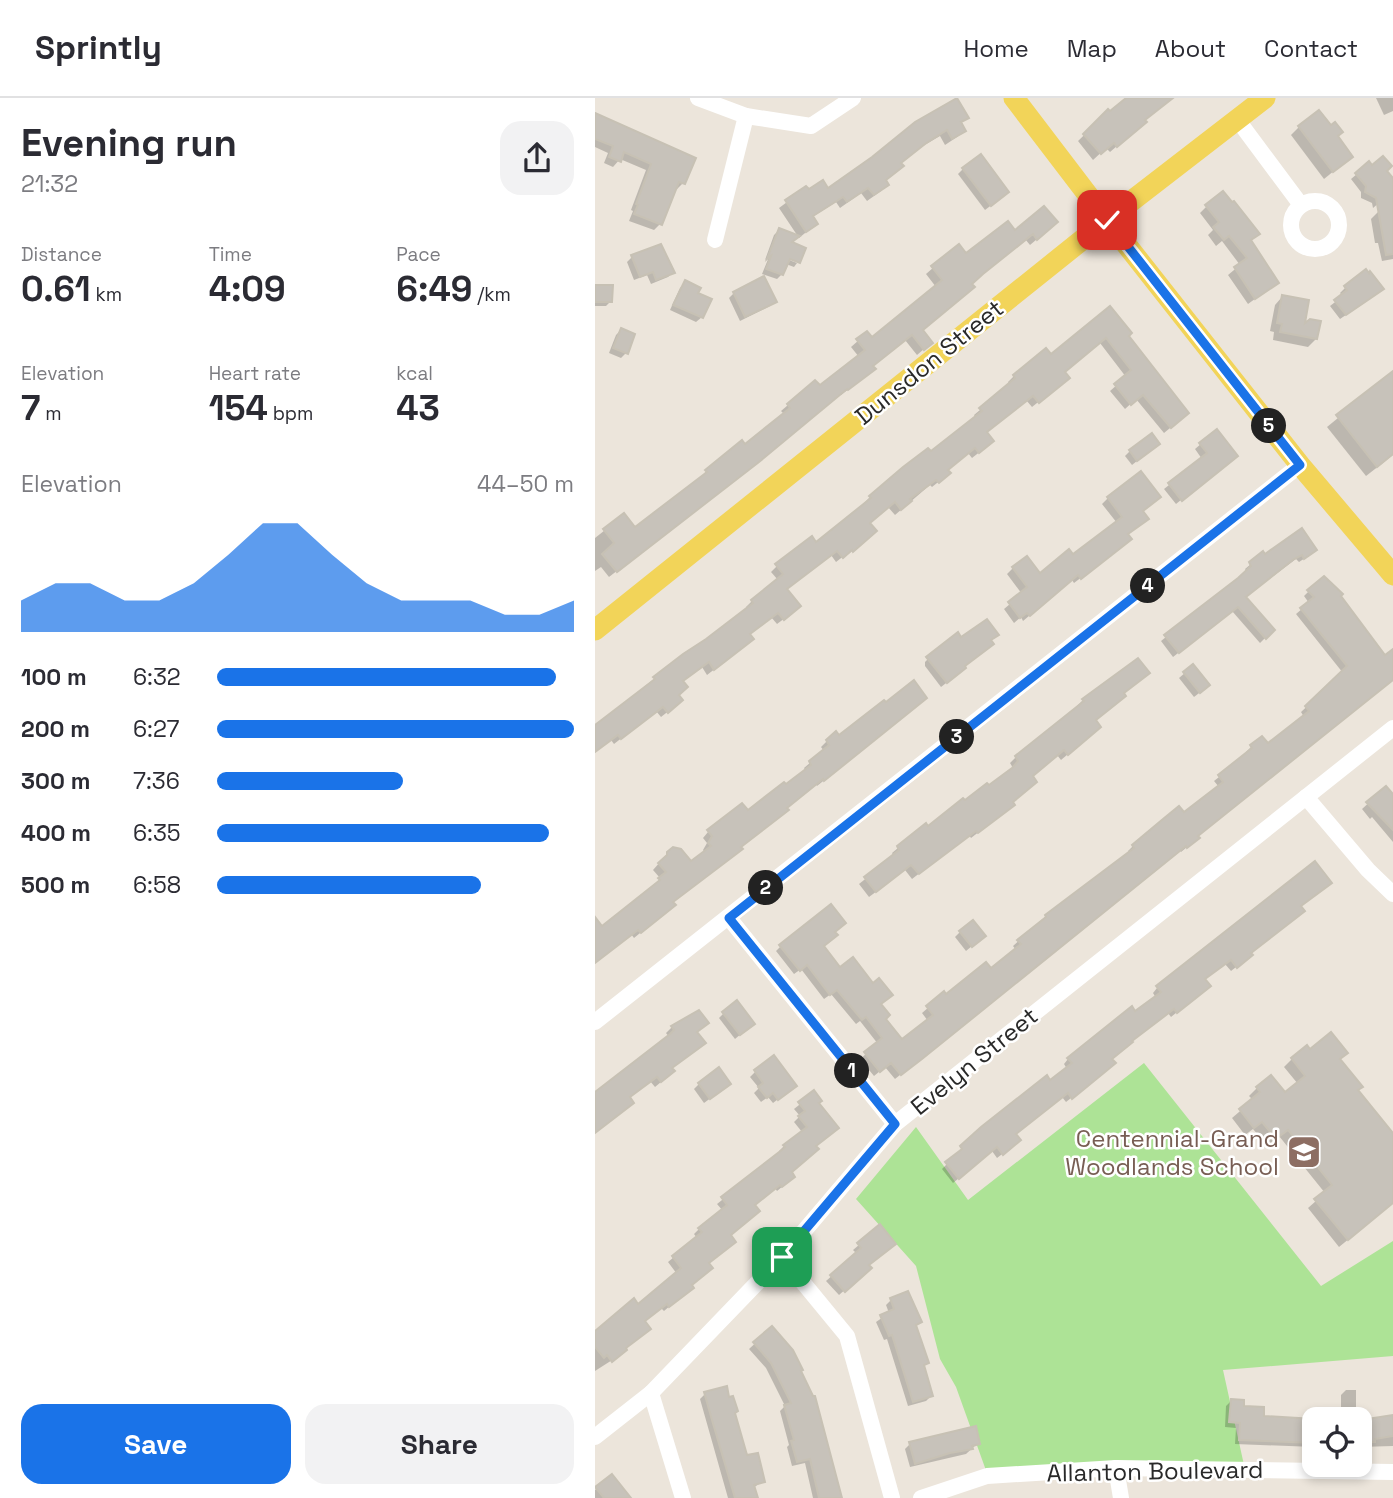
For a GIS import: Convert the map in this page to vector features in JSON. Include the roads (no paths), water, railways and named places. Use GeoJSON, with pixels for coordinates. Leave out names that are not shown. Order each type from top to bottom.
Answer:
{"type":"FeatureCollection","features":[{"type":"Feature","properties":{"kind":"main road"},"geometry":{"type":"LineString","coordinates":[[1014,98],[1300,465],[1393,575]]}},
{"type":"Feature","properties":{"kind":"main road","name":"Dunsdon Street"},"geometry":{"type":"LineString","coordinates":[[595,629],[1107,220],[1265,98]]}},
{"type":"Feature","properties":{"kind":"street"},"geometry":{"type":"LineString","coordinates":[[698,98],[745,116],[811,126],[853,98]]}},
{"type":"Feature","properties":{"kind":"street"},"geometry":{"type":"LineString","coordinates":[[715,240],[745,116]]}},
{"type":"Feature","properties":{"kind":"street"},"geometry":{"type":"LineString","coordinates":[[1237,119],[1301,205]]}},
{"type":"Feature","properties":{"kind":"street"},"geometry":{"type":"LineString","coordinates":[[595,1022],[1300,465]]}},
{"type":"Feature","properties":{"kind":"street","name":"Evelyn Street"},"geometry":{"type":"LineString","coordinates":[[595,1437],[652,1393],[782,1257],[895,1124],[1393,728]]}},
{"type":"Feature","properties":{"kind":"street"},"geometry":{"type":"LineString","coordinates":[[1306,797],[1368,870],[1393,894]]}},
{"type":"Feature","properties":{"kind":"street"},"geometry":{"type":"LineString","coordinates":[[729,918],[895,1124]]}},
{"type":"Feature","properties":{"kind":"street"},"geometry":{"type":"LineString","coordinates":[[782,1257],[847,1336],[892,1498]]}},
{"type":"Feature","properties":{"kind":"street"},"geometry":{"type":"LineString","coordinates":[[652,1393],[683,1498]]}},
{"type":"Feature","properties":{"kind":"street"},"geometry":{"type":"LineString","coordinates":[[1117,1468],[1121,1498]]}},
{"type":"Feature","properties":{"kind":"street","name":"Allanton Boulevard"},"geometry":{"type":"LineString","coordinates":[[921,1498],[987,1476],[1117,1468],[1393,1472]]}},
{"type":"Feature","properties":{"kind":"place","name":"Centennial-Grand Woodlands School"},"geometry":{"type":"Point","coordinates":[1304,1152]}}]}
